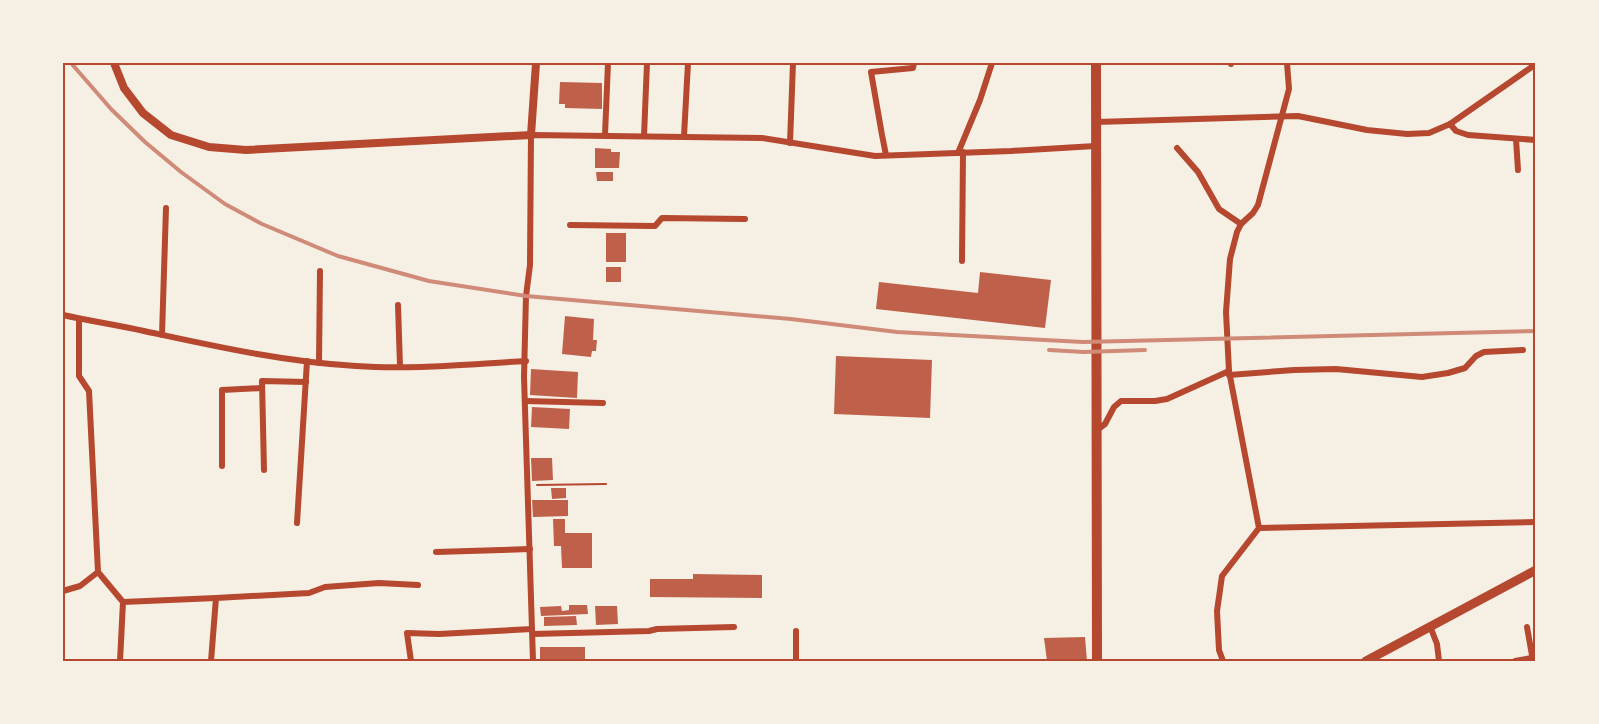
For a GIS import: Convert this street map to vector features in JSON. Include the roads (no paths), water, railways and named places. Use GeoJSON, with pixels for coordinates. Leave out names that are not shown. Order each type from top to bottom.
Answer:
{"type":"FeatureCollection","features":[{"type":"Feature","properties":{"kind":"main road"},"geometry":{"type":"LineString","coordinates":[[1096,63],[1097,661]]}},
{"type":"Feature","properties":{"kind":"main road"},"geometry":{"type":"LineString","coordinates":[[1366,661],[1536,570]]}},
{"type":"Feature","properties":{"kind":"street"},"geometry":{"type":"LineString","coordinates":[[114,63],[124,88],[143,113],[171,135],[209,147],[246,150],[531,135],[762,138],[875,156],[1095,146]]}},
{"type":"Feature","properties":{"kind":"street"},"geometry":{"type":"LineString","coordinates":[[533,661],[525,401],[526,296],[530,266],[531,224],[531,135],[536,63]]}},
{"type":"Feature","properties":{"kind":"street"},"geometry":{"type":"LineString","coordinates":[[604,135],[608,63]]}},
{"type":"Feature","properties":{"kind":"street"},"geometry":{"type":"LineString","coordinates":[[644,136],[647,63]]}},
{"type":"Feature","properties":{"kind":"street"},"geometry":{"type":"LineString","coordinates":[[684,136],[688,63]]}},
{"type":"Feature","properties":{"kind":"street"},"geometry":{"type":"LineString","coordinates":[[790,142],[793,63]]}},
{"type":"Feature","properties":{"kind":"street"},"geometry":{"type":"LineString","coordinates":[[886,155],[871,72],[913,68],[914,63]]}},
{"type":"Feature","properties":{"kind":"street"},"geometry":{"type":"LineString","coordinates":[[962,261],[961,152],[992,63]]}},
{"type":"Feature","properties":{"kind":"street"},"geometry":{"type":"LineString","coordinates":[[1223,661],[1219,650],[1217,611],[1222,576],[1259,528],[1229,373],[1226,312],[1229,270],[1232,250],[1241,224],[1258,205],[1283,116],[1289,89],[1287,63]]}},
{"type":"Feature","properties":{"kind":"street"},"geometry":{"type":"LineString","coordinates":[[1096,122],[1283,116],[1305,117],[1353,128],[1407,134],[1429,133],[1450,124],[1536,64]]}},
{"type":"Feature","properties":{"kind":"street"},"geometry":{"type":"LineString","coordinates":[[1450,124],[1456,131],[1468,135],[1536,140]]}},
{"type":"Feature","properties":{"kind":"street"},"geometry":{"type":"LineString","coordinates":[[1516,139],[1518,170]]}},
{"type":"Feature","properties":{"kind":"street"},"geometry":{"type":"LineString","coordinates":[[1178,148],[1198,172],[1219,209],[1241,224]]}},
{"type":"Feature","properties":{"kind":"street"},"geometry":{"type":"LineString","coordinates":[[162,335],[166,208]]}},
{"type":"Feature","properties":{"kind":"street"},"geometry":{"type":"LineString","coordinates":[[570,225],[655,226],[662,218],[745,219]]}},
{"type":"Feature","properties":{"kind":"street"},"geometry":{"type":"LineString","coordinates":[[319,363],[320,271]]}},
{"type":"Feature","properties":{"kind":"street"},"geometry":{"type":"LineString","coordinates":[[398,305],[400,366]]}},
{"type":"Feature","properties":{"kind":"street"},"geometry":{"type":"LineString","coordinates":[[63,315],[261,356],[319,363],[400,366],[526,362]]}},
{"type":"Feature","properties":{"kind":"street"},"geometry":{"type":"LineString","coordinates":[[79,319],[79,375],[89,391],[98,572],[123,602],[120,661]]}},
{"type":"Feature","properties":{"kind":"street"},"geometry":{"type":"LineString","coordinates":[[1096,430],[1105,424],[1114,407],[1121,401],[1167,399],[1229,373],[1336,369],[1422,377],[1465,368],[1476,356],[1484,352],[1523,350]]}},
{"type":"Feature","properties":{"kind":"street"},"geometry":{"type":"LineString","coordinates":[[297,523],[307,361]]}},
{"type":"Feature","properties":{"kind":"street"},"geometry":{"type":"LineString","coordinates":[[264,470],[262,381],[306,382]]}},
{"type":"Feature","properties":{"kind":"street"},"geometry":{"type":"LineString","coordinates":[[222,466],[222,390],[262,388]]}},
{"type":"Feature","properties":{"kind":"street"},"geometry":{"type":"LineString","coordinates":[[525,401],[603,402]]}},
{"type":"Feature","properties":{"kind":"street"},"geometry":{"type":"LineString","coordinates":[[1259,528],[1536,522]]}},
{"type":"Feature","properties":{"kind":"street"},"geometry":{"type":"LineString","coordinates":[[436,552],[530,549]]}},
{"type":"Feature","properties":{"kind":"street"},"geometry":{"type":"LineString","coordinates":[[63,591],[80,586],[98,572]]}},
{"type":"Feature","properties":{"kind":"street"},"geometry":{"type":"LineString","coordinates":[[123,602],[309,593],[325,587],[379,583],[418,585]]}},
{"type":"Feature","properties":{"kind":"street"},"geometry":{"type":"LineString","coordinates":[[211,661],[216,598]]}},
{"type":"Feature","properties":{"kind":"street"},"geometry":{"type":"LineString","coordinates":[[1430,626],[1437,644],[1438,661]]}},
{"type":"Feature","properties":{"kind":"street"},"geometry":{"type":"LineString","coordinates":[[411,661],[407,633],[649,631],[734,627]]}},
{"type":"Feature","properties":{"kind":"street"},"geometry":{"type":"LineString","coordinates":[[1515,661],[1533,660],[1527,627]]}},
{"type":"Feature","properties":{"kind":"street"},"geometry":{"type":"LineString","coordinates":[[796,631],[796,661]]}},
{"type":"Feature","properties":{"kind":"railway"},"geometry":{"type":"LineString","coordinates":[[71,63],[111,109],[145,142],[225,204],[262,224],[338,256],[429,281],[526,296],[791,319],[897,332],[1083,342],[1536,331]]}},
{"type":"Feature","properties":{"kind":"railway"},"geometry":{"type":"LineString","coordinates":[[1049,350],[1084,352],[1145,350]]}}]}
